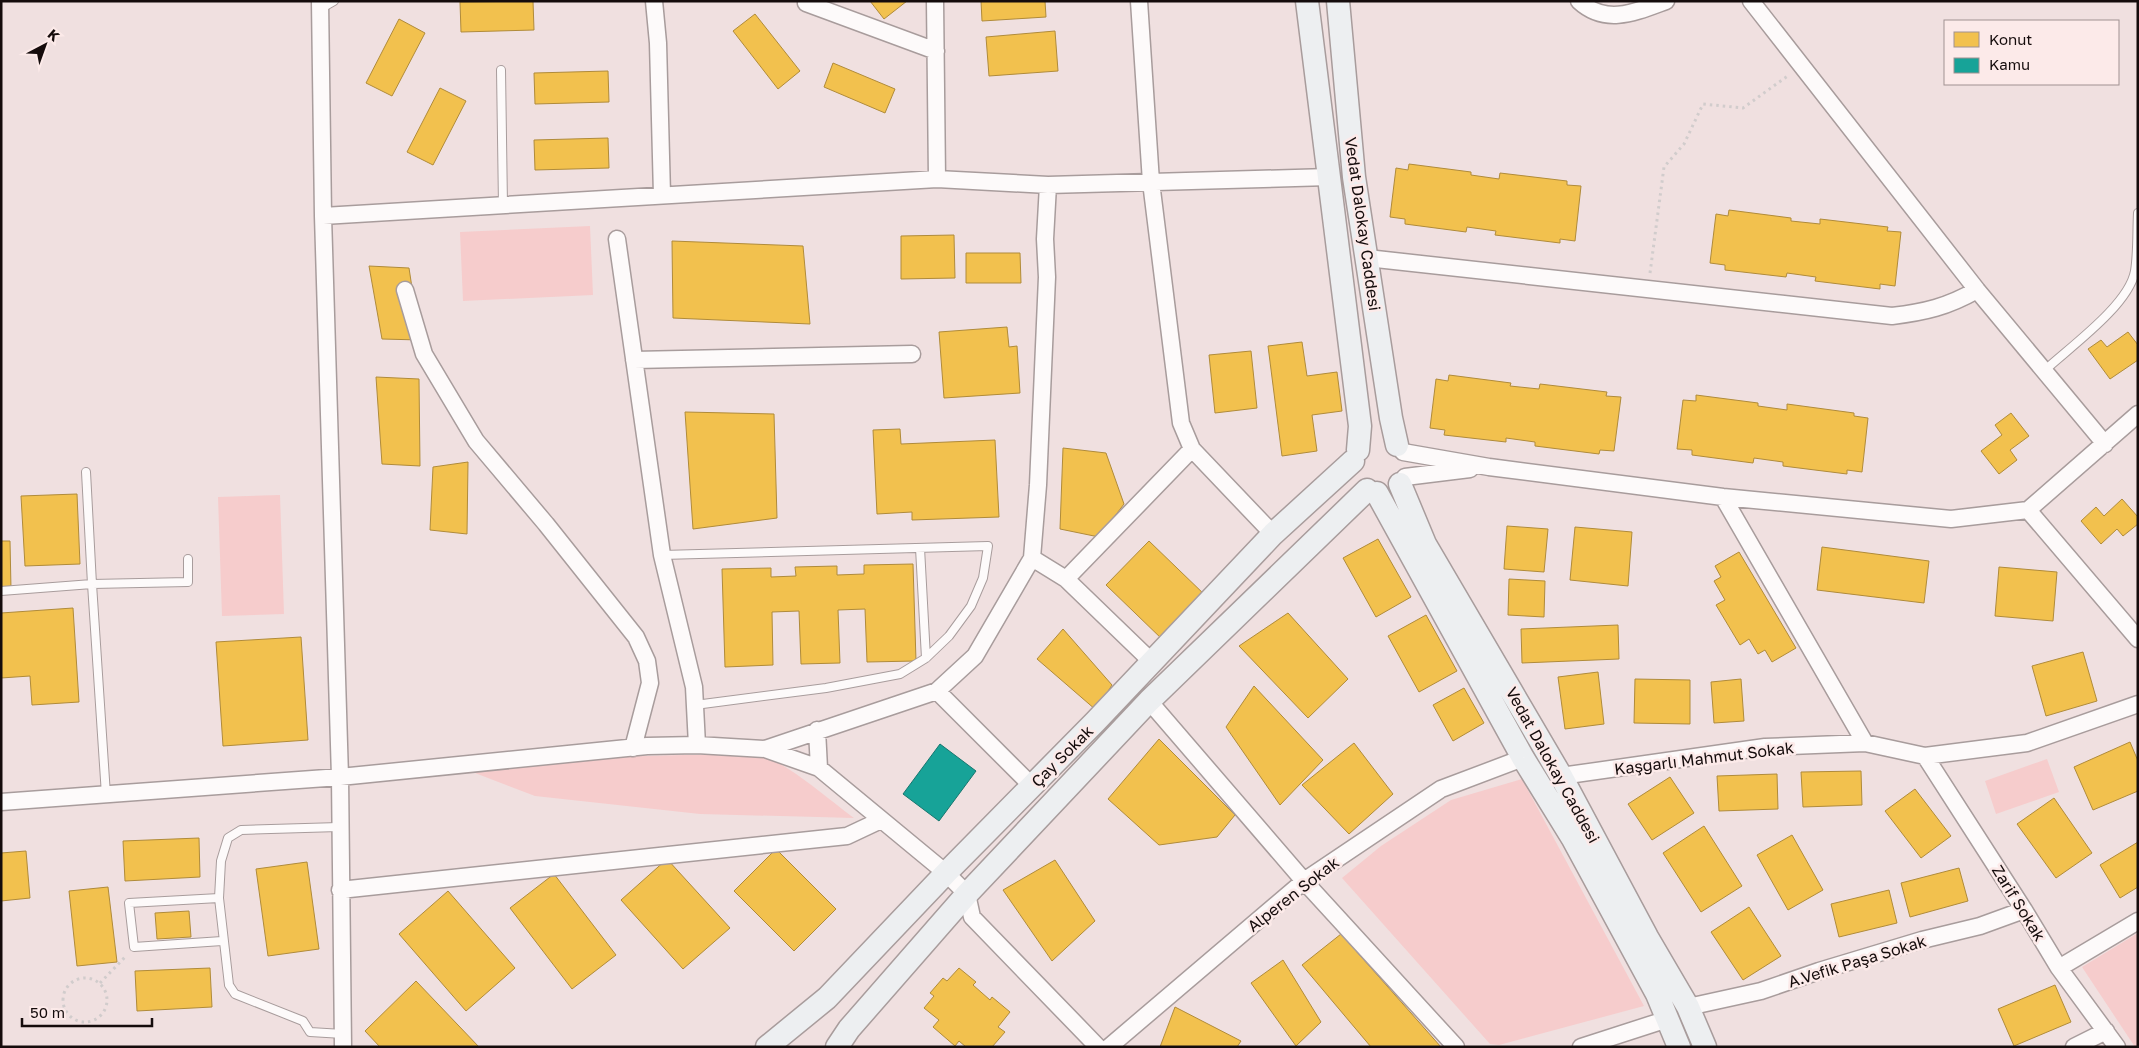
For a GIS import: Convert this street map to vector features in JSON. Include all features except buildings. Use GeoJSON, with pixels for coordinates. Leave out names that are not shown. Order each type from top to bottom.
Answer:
{"type":"FeatureCollection","features":[{"type":"Feature","properties":{"kind":"main road"},"geometry":{"type":"LineString","coordinates":[[1307,1],[1360,426],[1355,456],[1355,478],[1372,491],[1386,492],[1402,480],[1407,468],[1400,449],[1381,439],[1372,440],[1355,456]]}},
{"type":"Feature","properties":{"kind":"main road","name":"Vedat Dalokay Caddesi"},"geometry":{"type":"LineString","coordinates":[[1338,1],[1354,177],[1391,418],[1400,449]]}},
{"type":"Feature","properties":{"kind":"main road","name":"Çay Sokak"},"geometry":{"type":"LineString","coordinates":[[766,1047],[828,998],[1273,534],[1355,456]]}},
{"type":"Feature","properties":{"kind":"main road","name":"Vedat Dalokay Caddesi"},"geometry":{"type":"LineString","coordinates":[[1402,480],[1425,544],[1561,776],[1688,1007],[1705,1047]]}},
{"type":"Feature","properties":{"kind":"main road","name":"Vedat Dalokay Caddesi"},"geometry":{"type":"LineString","coordinates":[[1372,491],[1523,758],[1574,839],[1657,994],[1679,1047]]}},
{"type":"Feature","properties":{"kind":"main road","name":"Çay Sokak"},"geometry":{"type":"LineString","coordinates":[[837,1047],[849,1029],[967,894],[1149,701],[1372,491]]}},
{"type":"Feature","properties":{"kind":"street"},"geometry":{"type":"LineString","coordinates":[[654,1],[658,43],[662,195]]}},
{"type":"Feature","properties":{"kind":"street"},"geometry":{"type":"LineString","coordinates":[[935,1],[937,179]]}},
{"type":"Feature","properties":{"kind":"street"},"geometry":{"type":"LineString","coordinates":[[1139,1],[1151,182],[1181,423],[1192,449],[1273,534]]}},
{"type":"Feature","properties":{"kind":"street"},"geometry":{"type":"LineString","coordinates":[[1580,1],[1592,11],[1612,16],[1630,14],[1666,1]]}},
{"type":"Feature","properties":{"kind":"street"},"geometry":{"type":"LineString","coordinates":[[1751,1],[1976,290],[2105,444]]}},
{"type":"Feature","properties":{"kind":"street"},"geometry":{"type":"LineString","coordinates":[[806,3],[936,51]]}},
{"type":"Feature","properties":{"kind":"street"},"geometry":{"type":"LineString","coordinates":[[324,4],[323,216],[340,777],[339,827],[343,1040]]}},
{"type":"Feature","properties":{"kind":"street"},"geometry":{"type":"LineString","coordinates":[[323,216],[937,179],[1048,185],[1329,177]]}},
{"type":"Feature","properties":{"kind":"street"},"geometry":{"type":"LineString","coordinates":[[765,749],[937,691],[975,656],[1032,558],[1038,485],[1047,286],[1045,239],[1048,185]]}},
{"type":"Feature","properties":{"kind":"street"},"geometry":{"type":"LineString","coordinates":[[617,239],[662,555],[694,687],[697,745]]}},
{"type":"Feature","properties":{"kind":"street"},"geometry":{"type":"LineString","coordinates":[[1367,258],[1892,316],[1925,312],[1957,302],[1976,290]]}},
{"type":"Feature","properties":{"kind":"street"},"geometry":{"type":"LineString","coordinates":[[405,290],[424,354],[476,441],[546,524],[636,637],[647,661],[650,683],[633,748]]}},
{"type":"Feature","properties":{"kind":"street"},"geometry":{"type":"LineString","coordinates":[[634,360],[912,354]]}},
{"type":"Feature","properties":{"kind":"street"},"geometry":{"type":"LineString","coordinates":[[1400,449],[1489,467],[1723,497],[1951,518],[2028,510],[2138,414]]}},
{"type":"Feature","properties":{"kind":"street"},"geometry":{"type":"LineString","coordinates":[[1066,578],[1192,449]]}},
{"type":"Feature","properties":{"kind":"street"},"geometry":{"type":"LineString","coordinates":[[1402,480],[1489,467]]}},
{"type":"Feature","properties":{"kind":"street"},"geometry":{"type":"LineString","coordinates":[[1723,497],[1865,743]]}},
{"type":"Feature","properties":{"kind":"street"},"geometry":{"type":"LineString","coordinates":[[2028,510],[2138,639]]}},
{"type":"Feature","properties":{"kind":"street"},"geometry":{"type":"LineString","coordinates":[[1032,558],[1066,578],[1152,662]]}},
{"type":"Feature","properties":{"kind":"street"},"geometry":{"type":"LineString","coordinates":[[937,691],[1032,786]]}},
{"type":"Feature","properties":{"kind":"street"},"geometry":{"type":"LineString","coordinates":[[1149,701],[1304,881],[1456,1047]]}},
{"type":"Feature","properties":{"kind":"street","name":"Kaşgarlı Mahmut Sokak"},"geometry":{"type":"LineString","coordinates":[[1561,776],[1765,747],[1865,743],[1925,756],[2027,743],[2138,704]]}},
{"type":"Feature","properties":{"kind":"street"},"geometry":{"type":"LineString","coordinates":[[817,730],[819,768]]}},
{"type":"Feature","properties":{"kind":"street"},"geometry":{"type":"LineString","coordinates":[[1,802],[340,777],[633,748],[697,745],[765,749],[819,768],[946,873],[967,894],[972,917],[1098,1047]]}},
{"type":"Feature","properties":{"kind":"street","name":"Zarif Sokak"},"geometry":{"type":"LineString","coordinates":[[1925,756],[2059,968],[2117,1047]]}},
{"type":"Feature","properties":{"kind":"street","name":"Alperen Sokak"},"geometry":{"type":"LineString","coordinates":[[1109,1047],[1304,881],[1442,789],[1523,758]]}},
{"type":"Feature","properties":{"kind":"street"},"geometry":{"type":"LineString","coordinates":[[340,890],[847,836],[881,820]]}},
{"type":"Feature","properties":{"kind":"street","name":"A.Vefik Paşa Sokak"},"geometry":{"type":"LineString","coordinates":[[1688,1007],[1762,991],[1819,971],[1922,940],[1980,926],[2024,910]]}},
{"type":"Feature","properties":{"kind":"street"},"geometry":{"type":"LineString","coordinates":[[2059,968],[2138,921]]}},
{"type":"Feature","properties":{"kind":"street"},"geometry":{"type":"LineString","coordinates":[[1581,1047],[1668,1020]]}},
{"type":"Feature","properties":{"kind":"street"},"geometry":{"type":"LineString","coordinates":[[2074,1047],[2106,1032]]}},
{"type":"Feature","properties":{"kind":"lane"},"geometry":{"type":"LineString","coordinates":[[501,70],[503,206]]}},
{"type":"Feature","properties":{"kind":"lane"},"geometry":{"type":"LineString","coordinates":[[2044,371],[2112,309],[2128,290],[2135,270],[2138,213]]}},
{"type":"Feature","properties":{"kind":"lane"},"geometry":{"type":"LineString","coordinates":[[86,472],[106,795]]}},
{"type":"Feature","properties":{"kind":"lane"},"geometry":{"type":"LineString","coordinates":[[662,555],[988,546],[983,578],[971,606],[948,636],[926,658],[900,674],[826,688],[695,705]]}},
{"type":"Feature","properties":{"kind":"lane"},"geometry":{"type":"LineString","coordinates":[[920,548],[926,658]]}},
{"type":"Feature","properties":{"kind":"lane"},"geometry":{"type":"LineString","coordinates":[[1,591],[92,584],[188,582],[188,559]]}},
{"type":"Feature","properties":{"kind":"lane"},"geometry":{"type":"LineString","coordinates":[[339,827],[241,830],[228,838],[221,861],[219,898],[222,941],[229,985],[234,994],[303,1021],[310,1032],[343,1040]]}},
{"type":"Feature","properties":{"kind":"lane"},"geometry":{"type":"LineString","coordinates":[[219,898],[129,903],[134,947],[222,941]]}},
{"type":"Feature","properties":{"kind":"path"},"geometry":{"type":"LineString","coordinates":[[1648,289],[1664,167],[1684,144],[1703,104],[1743,108],[1789,75]]}},
{"type":"Feature","properties":{"kind":"path"},"geometry":{"type":"LineString","coordinates":[[100,983],[134,947]]}},
{"type":"Feature","properties":{"kind":"path"},"geometry":{"type":"LineString","coordinates":[[81,978],[88,978],[100,983],[106,994],[107,1002],[100,1015],[87,1021],[72,1017],[64,1005],[66,990],[70,984],[81,978]]}},
{"type":"Feature","properties":{"kind":"shaded area"},"geometry":{"type":"Polygon","coordinates":[[[590,226],[593,295],[463,301],[460,232],[590,226]]]}},
{"type":"Feature","properties":{"kind":"shaded area"},"geometry":{"type":"Polygon","coordinates":[[[280,495],[284,614],[222,616],[218,497],[280,495]]]}},
{"type":"Feature","properties":{"kind":"shaded area"},"geometry":{"type":"Polygon","coordinates":[[[742,755],[772,760],[803,779],[854,818],[700,814],[535,796],[475,773],[491,768],[606,757],[742,755]]]}},
{"type":"Feature","properties":{"kind":"shaded area"},"geometry":{"type":"Polygon","coordinates":[[[2047,759],[2059,792],[1996,814],[1985,781],[2047,759]]]}},
{"type":"Feature","properties":{"kind":"shaded area"},"geometry":{"type":"Polygon","coordinates":[[[1522,779],[1644,1006],[1499,1045],[1490,1044],[1342,878],[1381,846],[1451,800],[1522,779]]]}},
{"type":"Feature","properties":{"kind":"shaded area"},"geometry":{"type":"Polygon","coordinates":[[[2138,933],[2138,1047],[2135,1047],[2082,967],[2138,933]]]}}]}
